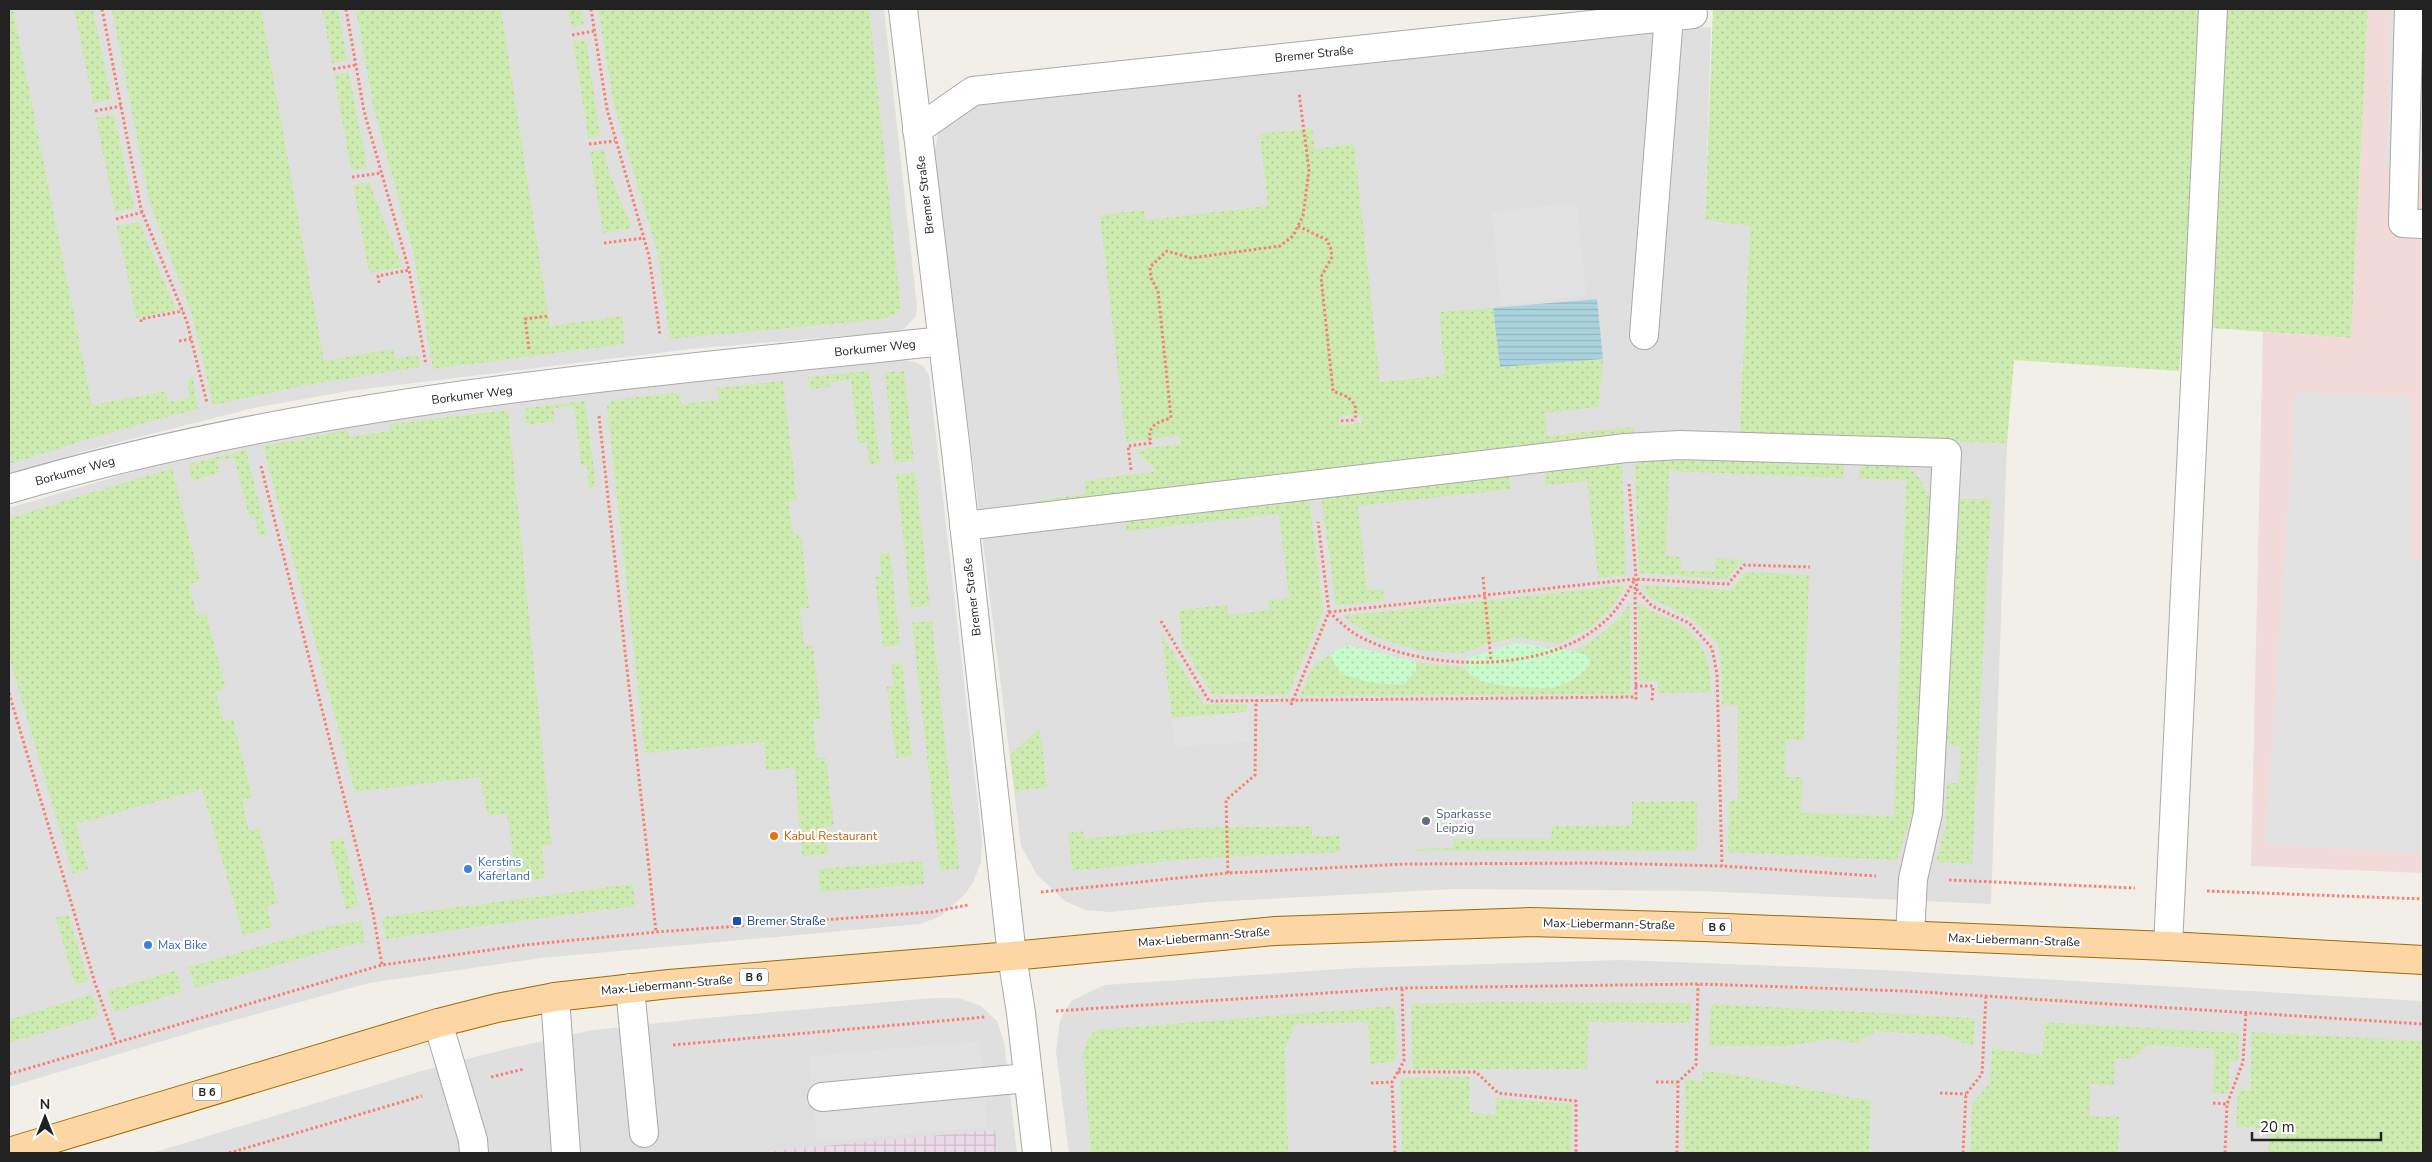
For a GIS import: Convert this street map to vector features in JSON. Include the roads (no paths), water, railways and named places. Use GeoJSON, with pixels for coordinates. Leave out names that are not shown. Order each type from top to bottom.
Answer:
{"type":"FeatureCollection","features":[{"type":"Feature","properties":{"kind":"main road","name":"Max-Liebermann-Straße"},"geometry":{"type":"LineString","coordinates":[[9,1152],[438,1024],[497,1008],[555,997],[630,988],[1012,956],[1274,931],[1530,922],[1910,935],[2168,946],[2423,960]]}},
{"type":"Feature","properties":{"kind":"street","name":"Bremer Straße"},"geometry":{"type":"LineString","coordinates":[[903,9],[943,341],[1012,956],[1022,1014],[1036,1153]]}},
{"type":"Feature","properties":{"kind":"street"},"geometry":{"type":"LineString","coordinates":[[2168,946],[2213,9]]}},
{"type":"Feature","properties":{"kind":"street"},"geometry":{"type":"LineString","coordinates":[[2410,9],[2403,223],[2423,224]]}},
{"type":"Feature","properties":{"kind":"street","name":"Bremer Straße"},"geometry":{"type":"LineString","coordinates":[[917,130],[972,91],[1681,15],[1644,335]]}},
{"type":"Feature","properties":{"kind":"street","name":"Borkumer Weg"},"geometry":{"type":"LineString","coordinates":[[9,489],[79,468],[264,426],[429,400],[654,371],[943,341]]}},
{"type":"Feature","properties":{"kind":"street"},"geometry":{"type":"LineString","coordinates":[[964,526],[1626,448],[1680,445],[1947,453],[1928,813],[1913,879],[1910,935]]}},
{"type":"Feature","properties":{"kind":"street"},"geometry":{"type":"LineString","coordinates":[[630,988],[644,1133]]}},
{"type":"Feature","properties":{"kind":"street"},"geometry":{"type":"LineString","coordinates":[[555,997],[566,1153]]}},
{"type":"Feature","properties":{"kind":"street"},"geometry":{"type":"LineString","coordinates":[[438,1024],[473,1140],[474,1153]]}},
{"type":"Feature","properties":{"kind":"street"},"geometry":{"type":"LineString","coordinates":[[822,1097],[1027,1078]]}},
{"type":"Feature","properties":{"kind":"water"},"geometry":{"type":"Polygon","coordinates":[[[1597,299],[1603,359],[1500,367],[1493,308],[1597,299]]]}},
{"type":"Feature","properties":{"kind":"place","name":"Sparkasse Leipzig"},"geometry":{"type":"Point","coordinates":[1426,821]}},
{"type":"Feature","properties":{"kind":"place","name":"Kabul Restaurant"},"geometry":{"type":"Point","coordinates":[774,836]}},
{"type":"Feature","properties":{"kind":"place","name":"Kerstins Käferland"},"geometry":{"type":"Point","coordinates":[468,869]}},
{"type":"Feature","properties":{"kind":"place","name":"Bremer Straße"},"geometry":{"type":"Point","coordinates":[737,921]}},
{"type":"Feature","properties":{"kind":"place","name":"Max Bike"},"geometry":{"type":"Point","coordinates":[148,945]}}]}
